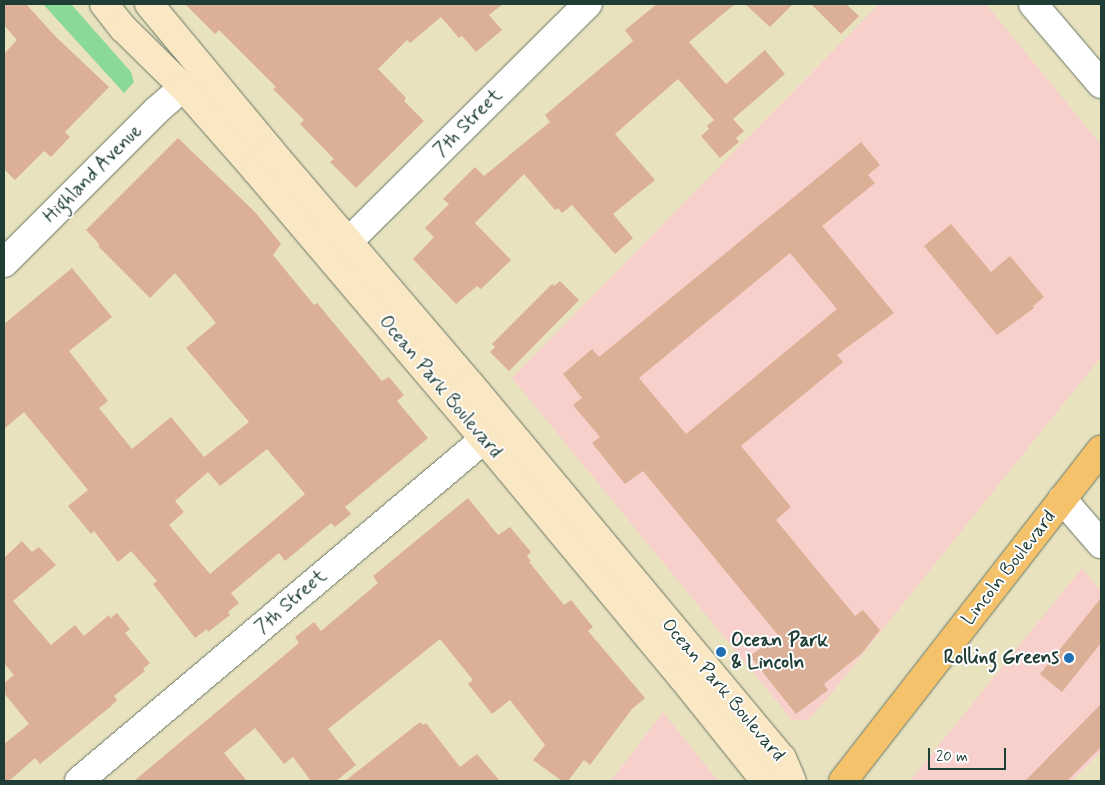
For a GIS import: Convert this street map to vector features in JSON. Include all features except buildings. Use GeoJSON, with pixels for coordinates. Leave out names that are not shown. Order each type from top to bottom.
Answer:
{"type":"FeatureCollection","features":[{"type":"Feature","properties":{"kind":"highway","name":"Lincoln Boulevard"},"geometry":{"type":"LineString","coordinates":[[843,781],[1101,450]]}},
{"type":"Feature","properties":{"kind":"street"},"geometry":{"type":"LineString","coordinates":[[104,4],[123,28],[183,88],[192,83],[203,85],[247,136],[263,160]]}},
{"type":"Feature","properties":{"kind":"street","name":"Ocean Park Boulevard"},"geometry":{"type":"LineString","coordinates":[[149,4],[263,160],[494,432],[782,758],[792,781]]}},
{"type":"Feature","properties":{"kind":"street","name":"7th Street"},"geometry":{"type":"LineString","coordinates":[[348,242],[588,4]]}},
{"type":"Feature","properties":{"kind":"street"},"geometry":{"type":"LineString","coordinates":[[1033,4],[1101,84]]}},
{"type":"Feature","properties":{"kind":"street","name":"Highland Avenue"},"geometry":{"type":"LineString","coordinates":[[4,263],[157,110],[183,88]]}},
{"type":"Feature","properties":{"kind":"street","name":"Ocean Park Boulevard"},"geometry":{"type":"LineString","coordinates":[[263,160],[348,242],[669,661],[765,781]]}},
{"type":"Feature","properties":{"kind":"street","name":"7th Street"},"geometry":{"type":"LineString","coordinates":[[79,781],[494,432]]}},
{"type":"Feature","properties":{"kind":"street"},"geometry":{"type":"LineString","coordinates":[[1062,499],[1101,544]]}},
{"type":"Feature","properties":{"kind":"shaded area"},"geometry":{"type":"Polygon","coordinates":[[[879,4],[986,4],[1101,145],[1101,357],[826,700],[808,720],[792,720],[512,378],[879,4]]]}},
{"type":"Feature","properties":{"kind":"shaded area"},"geometry":{"type":"Polygon","coordinates":[[[1082,568],[1101,592],[1101,751],[1071,781],[910,781],[1082,568]]]}},
{"type":"Feature","properties":{"kind":"shaded area"},"geometry":{"type":"Polygon","coordinates":[[[663,712],[718,781],[611,781],[663,712]]]}},
{"type":"Feature","properties":{"kind":"green space"},"geometry":{"type":"Polygon","coordinates":[[[43,4],[71,4],[131,72],[134,82],[124,93],[43,4]]]}},
{"type":"Feature","properties":{"kind":"place","name":"Ocean Park & Lincoln"},"geometry":{"type":"Point","coordinates":[721,652]}},
{"type":"Feature","properties":{"kind":"place","name":"Rolling Greens"},"geometry":{"type":"Point","coordinates":[1069,658]}}]}
